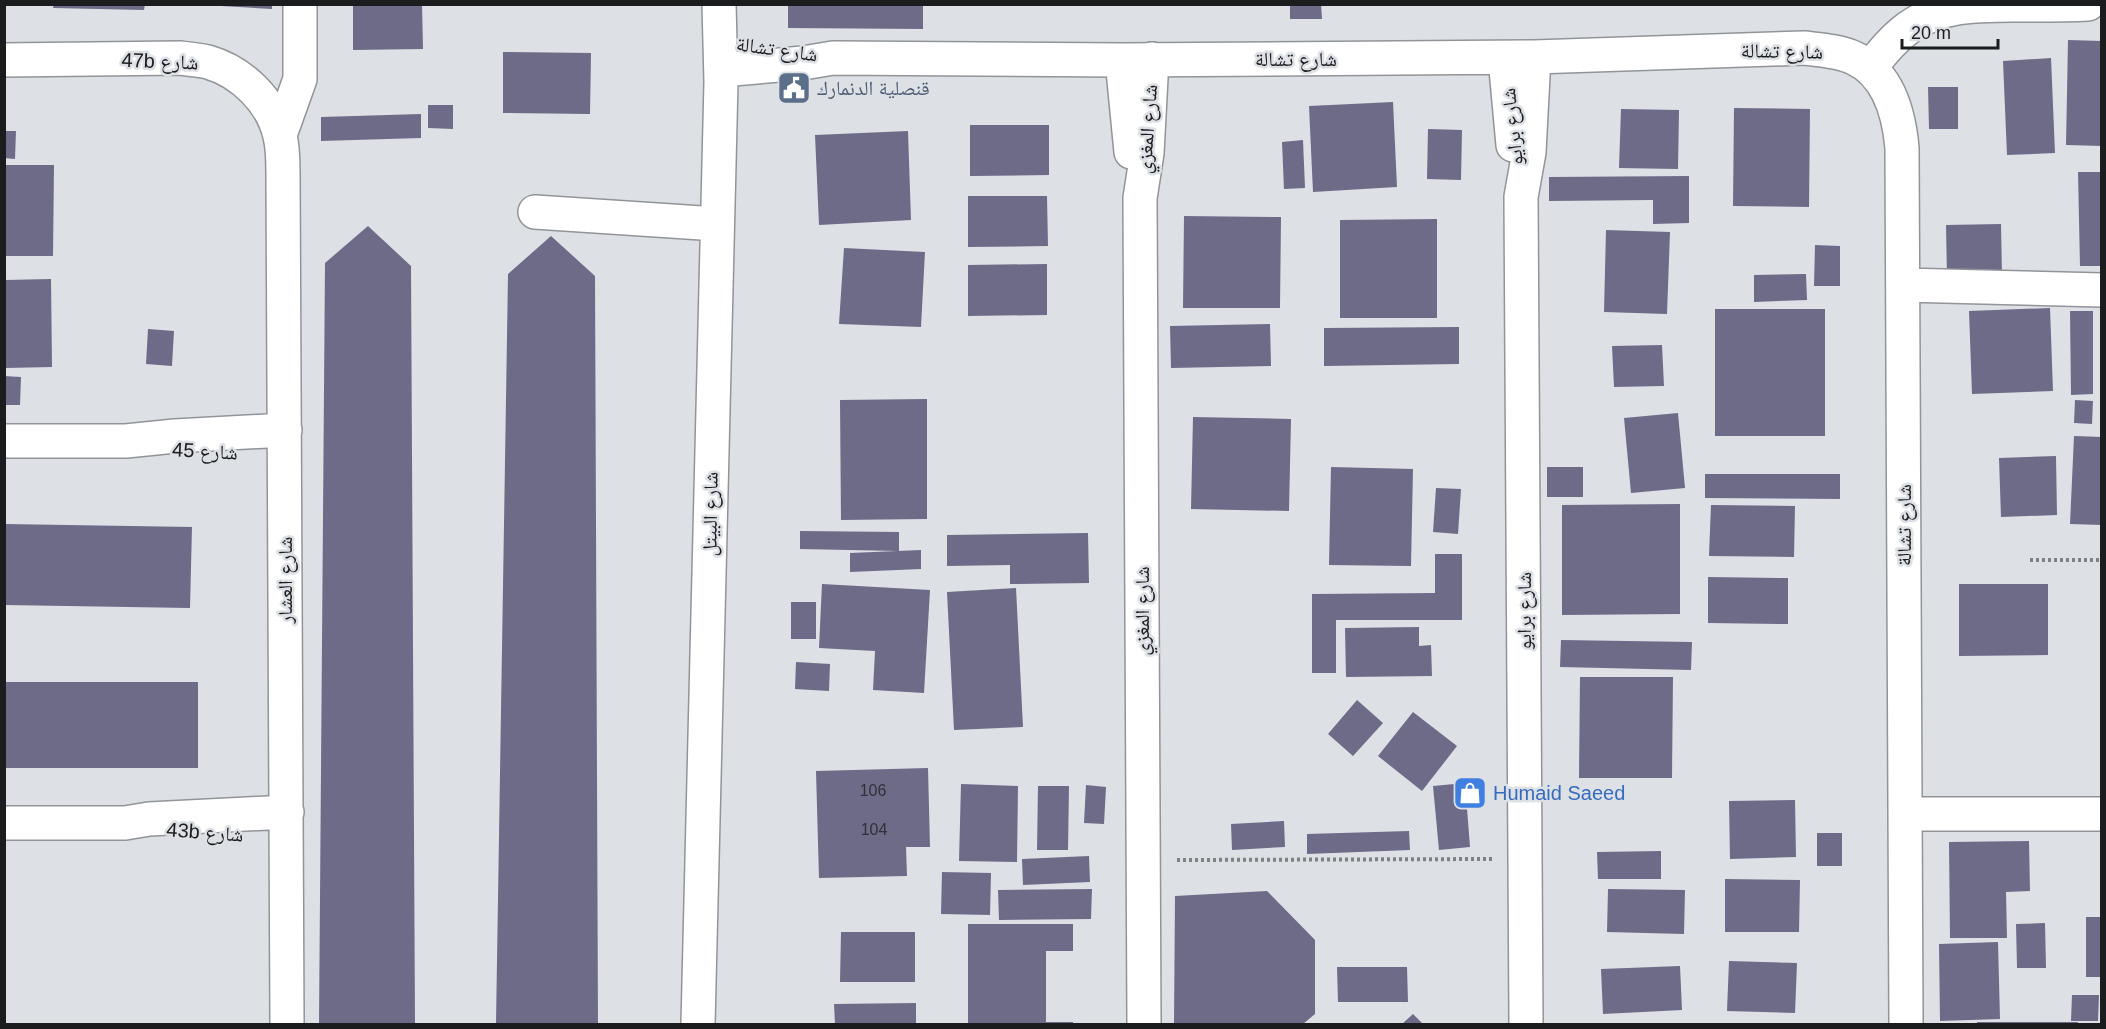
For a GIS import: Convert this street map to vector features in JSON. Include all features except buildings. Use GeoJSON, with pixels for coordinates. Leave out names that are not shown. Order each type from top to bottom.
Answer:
{"type":"FeatureCollection","features":[{"type":"Feature","properties":{"kind":"street"},"geometry":{"type":"LineString","coordinates":[[280,135],[300,79],[300,4]]}},
{"type":"Feature","properties":{"kind":"street","name":"شارع البيتل"},"geometry":{"type":"LineString","coordinates":[[698,1024],[717,224],[719,4]]}},
{"type":"Feature","properties":{"kind":"street"},"geometry":{"type":"LineString","coordinates":[[1870,68],[1892,41],[1909,27],[1927,16],[1948,9],[1969,5],[2088,4]]}},
{"type":"Feature","properties":{"kind":"street","name":"شارع تشالة"},"geometry":{"type":"LineString","coordinates":[[720,56],[789,48],[833,58],[1137,60],[1519,58],[1804,48],[1836,52],[1854,58],[1870,68],[1881,80],[1889,94],[1900,129],[1902,148],[1906,1024]]}},
{"type":"Feature","properties":{"kind":"street","name":"47b شارع"},"geometry":{"type":"LineString","coordinates":[[4,60],[180,58],[207,62],[232,72],[254,89],[270,111],[280,135]]}},
{"type":"Feature","properties":{"kind":"street","name":"شارع برايو"},"geometry":{"type":"LineString","coordinates":[[1519,58],[1529,152],[1521,197],[1526,1024]]}},
{"type":"Feature","properties":{"kind":"street","name":"شارع المغزي"},"geometry":{"type":"LineString","coordinates":[[1137,60],[1147,153],[1140,198],[1144,1024]]}},
{"type":"Feature","properties":{"kind":"street","name":"شارع العشار"},"geometry":{"type":"LineString","coordinates":[[280,135],[283,173],[287,1024]]}},
{"type":"Feature","properties":{"kind":"street"},"geometry":{"type":"LineString","coordinates":[[535,212],[717,224]]}},
{"type":"Feature","properties":{"kind":"street"},"geometry":{"type":"LineString","coordinates":[[1903,285],[2102,290]]}},
{"type":"Feature","properties":{"kind":"street","name":"شارع 45"},"geometry":{"type":"LineString","coordinates":[[4,441],[126,441],[168,449],[285,443]]}},
{"type":"Feature","properties":{"kind":"street"},"geometry":{"type":"LineString","coordinates":[[1905,813],[2102,814]]}},
{"type":"Feature","properties":{"kind":"street","name":"43b شارع"},"geometry":{"type":"LineString","coordinates":[[4,824],[125,823],[156,819],[286,824]]}},
{"type":"Feature","properties":{"kind":"path"},"geometry":{"type":"LineString","coordinates":[[2030,560],[2102,560]]}},
{"type":"Feature","properties":{"kind":"path"},"geometry":{"type":"LineString","coordinates":[[1143,861],[1525,859]]}},
{"type":"Feature","properties":{"kind":"place","name":"قنصلية الدنمارك"},"geometry":{"type":"Point","coordinates":[794,88]}},
{"type":"Feature","properties":{"kind":"place","name":"Humaid Saeed"},"geometry":{"type":"Point","coordinates":[1470,793]}}]}
